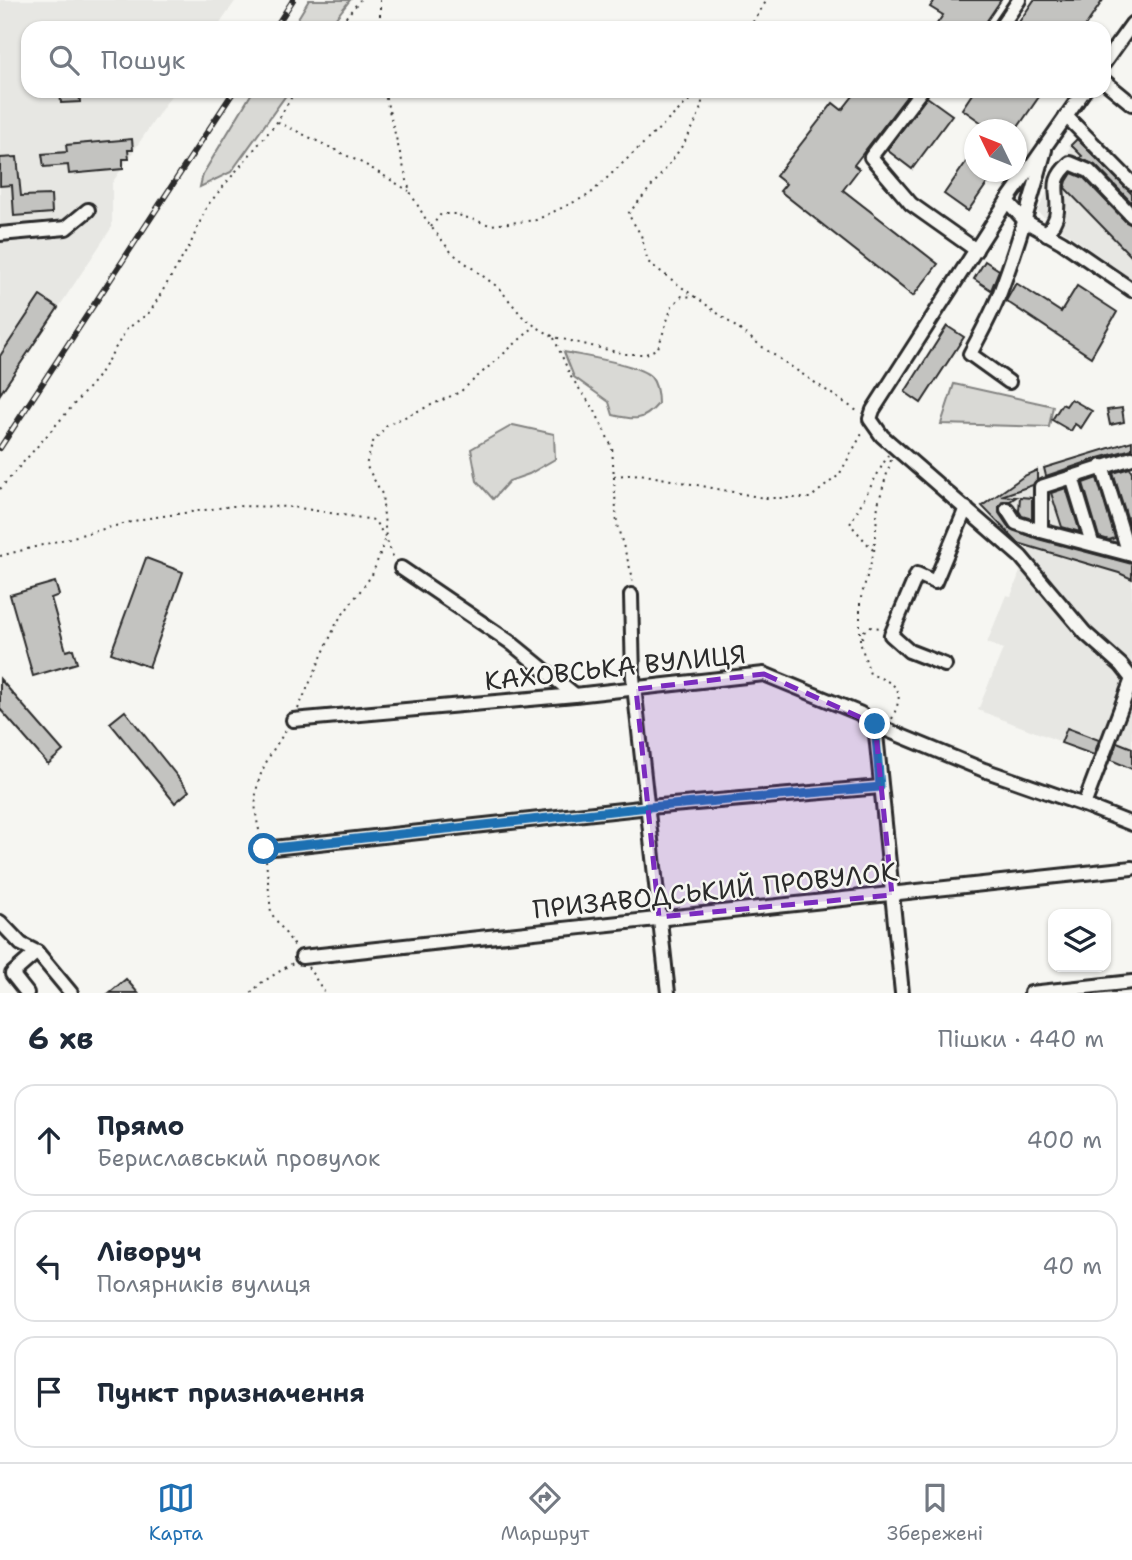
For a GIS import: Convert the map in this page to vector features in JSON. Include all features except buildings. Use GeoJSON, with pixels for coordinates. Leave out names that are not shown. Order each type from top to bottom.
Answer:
{"type":"FeatureCollection","features":[{"type":"Feature","properties":{"kind":"street"},"geometry":{"type":"LineString","coordinates":[[1005,21],[1019,0]]}},
{"type":"Feature","properties":{"kind":"street"},"geometry":{"type":"LineString","coordinates":[[1111,53],[1132,24]]}},
{"type":"Feature","properties":{"kind":"street"},"geometry":{"type":"LineString","coordinates":[[1111,87],[1132,104]]}},
{"type":"Feature","properties":{"kind":"street"},"geometry":{"type":"LineString","coordinates":[[916,98],[871,157],[911,204],[976,250]]}},
{"type":"Feature","properties":{"kind":"street"},"geometry":{"type":"LineString","coordinates":[[1079,98],[1006,201],[873,410],[870,419],[875,428],[1021,556],[1085,633],[1121,665],[1132,679],[1084,805]]}},
{"type":"Feature","properties":{"kind":"street"},"geometry":{"type":"LineString","coordinates":[[1066,116],[1132,183]]}},
{"type":"Feature","properties":{"kind":"street"},"geometry":{"type":"LineString","coordinates":[[1010,382],[970,354],[1000,292],[1025,221],[1048,141]]}},
{"type":"Feature","properties":{"kind":"street"},"geometry":{"type":"LineString","coordinates":[[1047,234],[1056,216],[1057,177],[1070,163],[1089,171],[1132,216]]}},
{"type":"Feature","properties":{"kind":"street"},"geometry":{"type":"LineString","coordinates":[[1006,201],[1025,221],[1132,290]]}},
{"type":"Feature","properties":{"kind":"street"},"geometry":{"type":"LineString","coordinates":[[0,234],[66,228],[88,210]]}},
{"type":"Feature","properties":{"kind":"street"},"geometry":{"type":"LineString","coordinates":[[1041,531],[1041,487],[1132,458]]}},
{"type":"Feature","properties":{"kind":"street"},"geometry":{"type":"LineString","coordinates":[[1102,467],[1131,555]]}},
{"type":"Feature","properties":{"kind":"street"},"geometry":{"type":"LineString","coordinates":[[1072,477],[1092,543]]}},
{"type":"Feature","properties":{"kind":"street"},"geometry":{"type":"LineString","coordinates":[[945,665],[909,650],[891,635],[917,574],[935,582],[966,508]]}},
{"type":"Feature","properties":{"kind":"street"},"geometry":{"type":"LineString","coordinates":[[1007,509],[1016,523],[1131,555]]}},
{"type":"Feature","properties":{"kind":"street"},"geometry":{"type":"LineString","coordinates":[[401,568],[510,642],[575,695]]}},
{"type":"Feature","properties":{"kind":"street"},"geometry":{"type":"LineString","coordinates":[[631,595],[633,677],[668,993]]}},
{"type":"Feature","properties":{"kind":"street","name":"КАХОВСЬКА ВУЛИЦЯ"},"geometry":{"type":"LineString","coordinates":[[293,720],[575,695],[764,674],[859,713],[881,727],[984,770],[1132,824]]}},
{"type":"Feature","properties":{"kind":"street"},"geometry":{"type":"LineString","coordinates":[[881,727],[880,787],[902,993]]}},
{"type":"Feature","properties":{"kind":"street"},"geometry":{"type":"LineString","coordinates":[[264,849],[649,807],[880,787]]}},
{"type":"Feature","properties":{"kind":"street","name":"ПРИЗАВОДСЬКИЙ ПРОВУЛОК"},"geometry":{"type":"LineString","coordinates":[[302,957],[1132,867]]}},
{"type":"Feature","properties":{"kind":"street"},"geometry":{"type":"LineString","coordinates":[[0,922],[21,944],[37,952],[71,993]]}},
{"type":"Feature","properties":{"kind":"street"},"geometry":{"type":"LineString","coordinates":[[27,993],[12,974],[37,952]]}},
{"type":"Feature","properties":{"kind":"street"},"geometry":{"type":"LineString","coordinates":[[1031,993],[1132,982]]}},
{"type":"Feature","properties":{"kind":"path"},"geometry":{"type":"LineString","coordinates":[[343,21],[360,0]]}},
{"type":"Feature","properties":{"kind":"path"},"geometry":{"type":"LineString","coordinates":[[380,0],[380,21]]}},
{"type":"Feature","properties":{"kind":"path"},"geometry":{"type":"LineString","coordinates":[[754,21],[767,0]]}},
{"type":"Feature","properties":{"kind":"path"},"geometry":{"type":"LineString","coordinates":[[0,489],[97,378],[127,329],[150,313],[190,245],[207,206],[277,122],[291,98]]}},
{"type":"Feature","properties":{"kind":"path"},"geometry":{"type":"LineString","coordinates":[[386,98],[410,192],[431,227],[452,253],[499,288],[535,326],[554,338],[625,355],[646,354],[658,348],[672,306],[682,296],[696,297]]}},
{"type":"Feature","properties":{"kind":"path"},"geometry":{"type":"LineString","coordinates":[[431,227],[442,214],[455,214],[490,225],[536,220],[589,195],[693,98]]}},
{"type":"Feature","properties":{"kind":"path"},"geometry":{"type":"LineString","coordinates":[[614,476],[640,474],[764,498],[810,498],[839,475],[870,419],[768,351],[648,262],[641,235],[628,214],[678,152],[703,106],[702,98]]}},
{"type":"Feature","properties":{"kind":"path"},"geometry":{"type":"LineString","coordinates":[[277,122],[366,165],[410,192]]}},
{"type":"Feature","properties":{"kind":"path"},"geometry":{"type":"LineString","coordinates":[[325,993],[271,913],[264,849],[257,824],[256,787],[271,753],[293,720],[337,622],[372,575],[386,538],[382,494],[366,465],[373,442],[387,425],[460,392],[535,326]]}},
{"type":"Feature","properties":{"kind":"path"},"geometry":{"type":"LineString","coordinates":[[554,338],[571,377],[595,411],[612,447],[617,526],[633,578],[631,595]]}},
{"type":"Feature","properties":{"kind":"path"},"geometry":{"type":"LineString","coordinates":[[881,727],[898,707],[897,688],[892,683],[870,674],[860,642],[860,601],[874,552],[878,504],[894,445]]}},
{"type":"Feature","properties":{"kind":"path"},"geometry":{"type":"LineString","coordinates":[[874,552],[850,524],[894,445]]}},
{"type":"Feature","properties":{"kind":"path"},"geometry":{"type":"LineString","coordinates":[[0,556],[142,519],[233,506],[293,507],[374,520],[401,568]]}},
{"type":"Feature","properties":{"kind":"path"},"geometry":{"type":"LineString","coordinates":[[860,642],[864,631],[871,627],[892,632]]}},
{"type":"Feature","properties":{"kind":"path"},"geometry":{"type":"LineString","coordinates":[[251,993],[302,957]]}},
{"type":"Feature","properties":{"kind":"highlighted area"},"geometry":{"type":"Polygon","coordinates":[[[764,674],[875,724],[892,895],[659,917],[636,689],[764,674]]]}},
{"type":"Feature","properties":{"kind":"shaded area"},"geometry":{"type":"Polygon","coordinates":[[[0,0],[236,0],[222,21],[21,21],[21,98],[169,98],[112,183],[112,227],[0,396],[0,0]]]}},
{"type":"Feature","properties":{"kind":"shaded area"},"geometry":{"type":"Polygon","coordinates":[[[309,0],[350,0],[334,21],[296,21],[309,0]]]}},
{"type":"Feature","properties":{"kind":"shaded area"},"geometry":{"type":"Polygon","coordinates":[[[249,98],[284,98],[231,172],[200,187],[203,174],[249,98]]]}},
{"type":"Feature","properties":{"kind":"shaded area"},"geometry":{"type":"Polygon","coordinates":[[[1079,137],[1132,195],[1132,279],[1037,212],[1071,145],[1079,137]]]}},
{"type":"Feature","properties":{"kind":"shaded area"},"geometry":{"type":"Polygon","coordinates":[[[564,352],[623,364],[645,372],[655,383],[658,404],[643,417],[613,415],[609,402],[574,377],[564,352]]]}},
{"type":"Feature","properties":{"kind":"shaded area"},"geometry":{"type":"Polygon","coordinates":[[[954,384],[1053,406],[1049,427],[941,424],[954,384]]]}},
{"type":"Feature","properties":{"kind":"shaded area"},"geometry":{"type":"Polygon","coordinates":[[[513,425],[554,434],[555,459],[529,474],[509,481],[493,499],[477,481],[471,449],[513,425]]]}},
{"type":"Feature","properties":{"kind":"shaded area"},"geometry":{"type":"Polygon","coordinates":[[[1132,441],[1132,769],[978,710],[1003,649],[987,643],[1006,595],[1011,596],[1029,547],[1016,542],[982,506],[1024,476],[1132,441]]]}},
{"type":"Feature","properties":{"kind":"railway"},"geometry":{"type":"LineString","coordinates":[[280,21],[293,0]]}},
{"type":"Feature","properties":{"kind":"railway"},"geometry":{"type":"LineString","coordinates":[[0,448],[229,98]]}},
{"type":"Feature","properties":{"kind":"route"},"geometry":{"type":"LineString","coordinates":[[264,849],[649,807],[880,787],[875,724]]}}]}
